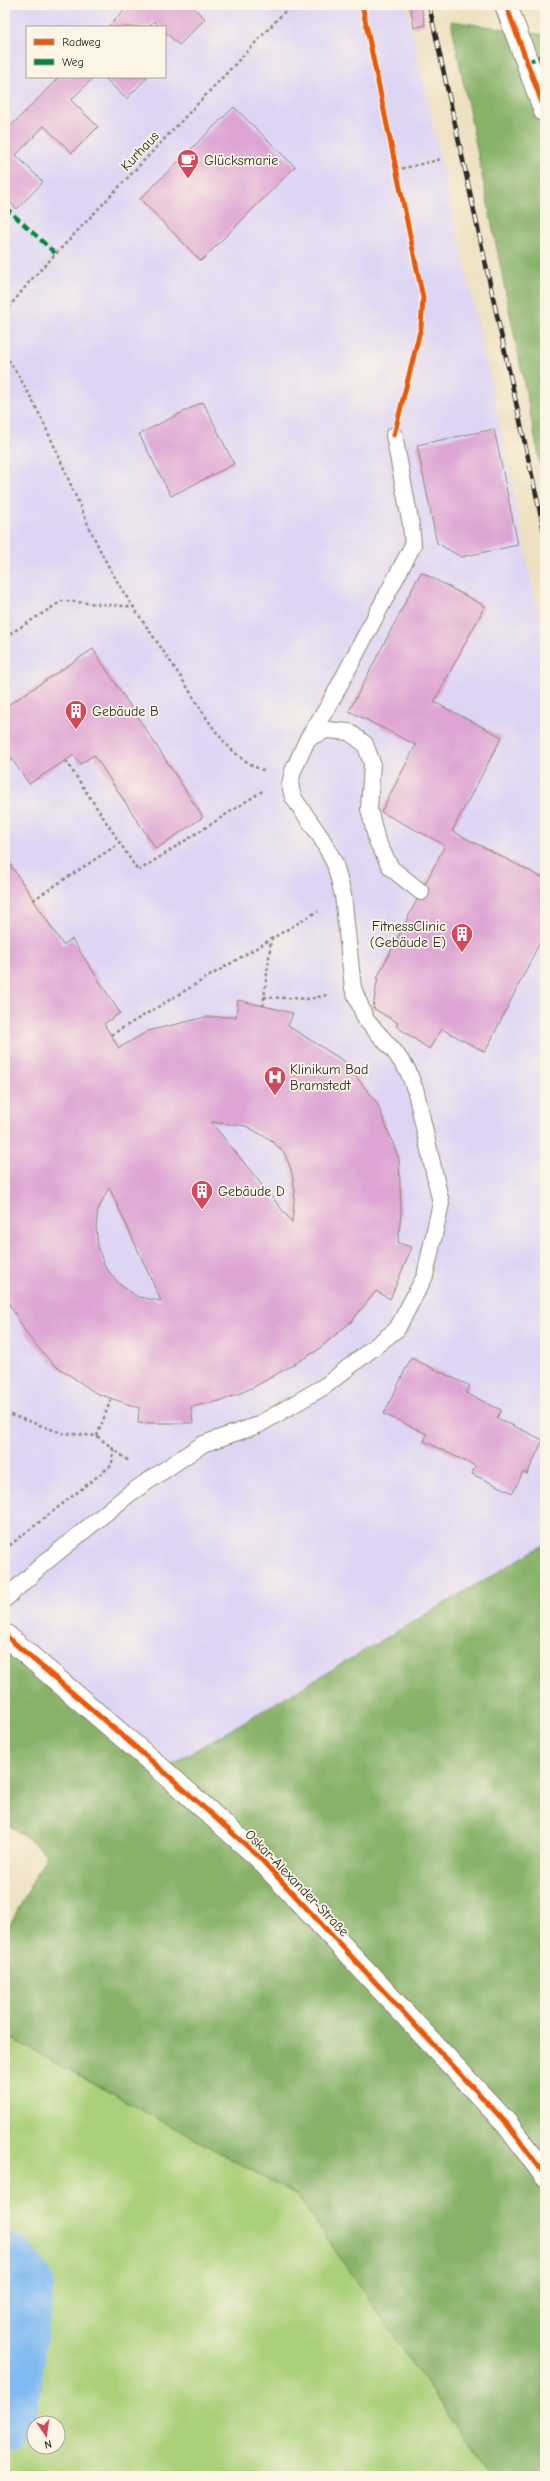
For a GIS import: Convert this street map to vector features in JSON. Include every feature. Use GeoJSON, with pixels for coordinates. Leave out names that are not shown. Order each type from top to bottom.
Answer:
{"type":"FeatureCollection","features":[{"type":"Feature","properties":{"kind":"street"},"geometry":{"type":"LineString","coordinates":[[506,5],[545,110]]}},
{"type":"Feature","properties":{"kind":"street","name":"Oskar-Alexander-Straße"},"geometry":{"type":"LineString","coordinates":[[5,1635],[162,1770],[259,1857],[507,2124],[545,2175]]}},
{"type":"Feature","properties":{"kind":"lane"},"geometry":{"type":"LineString","coordinates":[[5,1599],[42,1565],[140,1487],[203,1444],[258,1425],[325,1386],[396,1329],[425,1276],[441,1203],[416,1092],[408,1071],[394,1051],[366,1020],[353,988],[343,895],[335,864],[322,839],[293,797],[286,782],[308,738],[329,705],[413,545],[411,525],[394,435]]}},
{"type":"Feature","properties":{"kind":"lane"},"geometry":{"type":"LineString","coordinates":[[308,738],[327,730],[349,732],[365,744],[372,763],[369,810],[377,841],[391,868],[421,892]]}},
{"type":"Feature","properties":{"kind":"path"},"geometry":{"type":"LineString","coordinates":[[396,170],[442,159]]}},
{"type":"Feature","properties":{"kind":"path"},"geometry":{"type":"LineString","coordinates":[[5,355],[17,373],[38,413],[102,555],[218,735],[249,766],[286,782]]}},
{"type":"Feature","properties":{"kind":"path"},"geometry":{"type":"LineString","coordinates":[[5,637],[62,601],[135,607]]}},
{"type":"Feature","properties":{"kind":"path"},"geometry":{"type":"LineString","coordinates":[[66,760],[138,870],[286,782]]}},
{"type":"Feature","properties":{"kind":"path"},"geometry":{"type":"LineString","coordinates":[[33,900],[120,843]]}},
{"type":"Feature","properties":{"kind":"path"},"geometry":{"type":"LineString","coordinates":[[111,1035],[271,941],[343,895]]}},
{"type":"Feature","properties":{"kind":"path"},"geometry":{"type":"LineString","coordinates":[[263,1006],[271,941]]}},
{"type":"Feature","properties":{"kind":"path"},"geometry":{"type":"LineString","coordinates":[[264,997],[309,999],[353,988]]}},
{"type":"Feature","properties":{"kind":"path"},"geometry":{"type":"LineString","coordinates":[[97,1436],[111,1399]]}},
{"type":"Feature","properties":{"kind":"path"},"geometry":{"type":"LineString","coordinates":[[5,1413],[62,1433],[97,1436],[113,1448],[112,1465],[5,1549]]}},
{"type":"Feature","properties":{"kind":"shaded area","name":"Klinikum Bad Bramstedt"},"geometry":{"type":"Polygon","coordinates":[[[5,5],[406,5],[496,406],[545,649],[545,1544],[162,1770],[5,1635],[5,5]]]}},
{"type":"Feature","properties":{"kind":"green space"},"geometry":{"type":"Polygon","coordinates":[[[451,21],[545,35],[545,487],[451,21]]]}},
{"type":"Feature","properties":{"kind":"green space"},"geometry":{"type":"Polygon","coordinates":[[[545,1544],[545,2476],[490,2476],[297,2195],[5,2035],[5,1934],[47,1854],[5,1822],[5,1635],[162,1770],[545,1544]]]}},
{"type":"Feature","properties":{"kind":"green space"},"geometry":{"type":"Polygon","coordinates":[[[5,2035],[297,2195],[490,2476],[5,2476],[5,2035]]]}},
{"type":"Feature","properties":{"kind":"building"},"geometry":{"type":"Polygon","coordinates":[[[130,5],[191,5],[205,19],[179,45],[166,33],[166,26],[159,26],[154,21],[149,26],[109,26],[130,5]]]}},
{"type":"Feature","properties":{"kind":"building"},"geometry":{"type":"Polygon","coordinates":[[[410,5],[421,5],[425,25],[414,28],[410,5]]]}},
{"type":"Feature","properties":{"kind":"building"},"geometry":{"type":"Polygon","coordinates":[[[58,78],[93,78],[71,100],[98,127],[72,153],[44,126],[16,155],[43,182],[17,209],[5,198],[5,132],[58,78]]]}},
{"type":"Feature","properties":{"kind":"building"},"geometry":{"type":"Polygon","coordinates":[[[105,78],[147,78],[126,99],[105,78]]]}},
{"type":"Feature","properties":{"kind":"building"},"geometry":{"type":"Polygon","coordinates":[[[234,107],[295,167],[201,261],[140,199],[234,107]]]}},
{"type":"Feature","properties":{"kind":"building"},"geometry":{"type":"Polygon","coordinates":[[[203,402],[234,464],[171,496],[139,434],[203,402]]]}},
{"type":"Feature","properties":{"kind":"building"},"geometry":{"type":"Polygon","coordinates":[[[494,429],[518,545],[461,557],[437,543],[417,445],[494,429]]]}},
{"type":"Feature","properties":{"kind":"building"},"geometry":{"type":"Polygon","coordinates":[[[421,572],[485,606],[434,702],[502,737],[452,831],[545,879],[545,932],[485,1052],[442,1029],[429,1049],[396,1026],[398,1023],[373,1008],[378,976],[445,845],[381,812],[416,745],[349,711],[421,572]]]}},
{"type":"Feature","properties":{"kind":"building","name":"Gebäude B"},"geometry":{"type":"Polygon","coordinates":[[[93,649],[203,817],[156,849],[94,755],[80,764],[74,755],[29,784],[12,759],[5,764],[5,707],[93,649]]]}},
{"type":"Feature","properties":{"kind":"building","name":"Gebäude D"},"geometry":{"type":"Polygon","coordinates":[[[5,856],[63,945],[72,939],[120,1013],[104,1024],[119,1048],[148,1031],[206,1017],[236,1017],[238,1000],[293,1013],[288,1026],[344,1061],[377,1103],[399,1159],[401,1212],[398,1243],[412,1247],[390,1299],[376,1291],[351,1322],[315,1352],[254,1387],[224,1400],[191,1407],[193,1423],[138,1423],[139,1408],[96,1393],[53,1364],[28,1336],[8,1302],[5,1293],[5,856]],[[211,1122],[292,1222],[295,1191],[291,1169],[285,1154],[271,1140],[246,1126],[211,1122]],[[109,1187],[98,1210],[96,1227],[98,1248],[105,1267],[120,1285],[138,1297],[161,1301],[109,1187]]]}},
{"type":"Feature","properties":{"kind":"building"},"geometry":{"type":"Polygon","coordinates":[[[411,1358],[470,1386],[466,1393],[501,1410],[497,1418],[543,1440],[527,1474],[523,1472],[513,1493],[472,1474],[475,1466],[424,1441],[427,1434],[384,1414],[411,1358]]]}},
{"type":"Feature","properties":{"kind":"waterway"},"geometry":{"type":"LineString","coordinates":[[5,2263],[23,2285],[5,2420]]}},
{"type":"Feature","properties":{"kind":"railway"},"geometry":{"type":"LineString","coordinates":[[429,5],[545,535]]}},
{"type":"Feature","properties":{"kind":"marked path"},"geometry":{"type":"LineString","coordinates":[[527,62],[545,55]]}},
{"type":"Feature","properties":{"kind":"marked path"},"geometry":{"type":"LineString","coordinates":[[5,207],[56,254]]}},
{"type":"Feature","properties":{"kind":"cycle path"},"geometry":{"type":"LineString","coordinates":[[362,5],[423,298],[421,327],[394,435]]}},
{"type":"Feature","properties":{"kind":"cycle path"},"geometry":{"type":"LineString","coordinates":[[506,5],[545,111]]}},
{"type":"Feature","properties":{"kind":"cycle path"},"geometry":{"type":"LineString","coordinates":[[5,1635],[162,1770],[259,1857],[507,2124],[545,2175]]}},
{"type":"Feature","properties":{"kind":"place","name":"Glücksmarie"},"geometry":{"type":"Point","coordinates":[188,180]}},
{"type":"Feature","properties":{"kind":"place","name":"Gebäude B"},"geometry":{"type":"Point","coordinates":[76,730]}},
{"type":"Feature","properties":{"kind":"place","name":"FitnessClinic (Gebäude E)"},"geometry":{"type":"Point","coordinates":[462,954]}},
{"type":"Feature","properties":{"kind":"place","name":"Klinikum Bad Bramstedt"},"geometry":{"type":"Point","coordinates":[275,1096]}},
{"type":"Feature","properties":{"kind":"place","name":"Gebäude D"},"geometry":{"type":"Point","coordinates":[202,1210]}}]}
